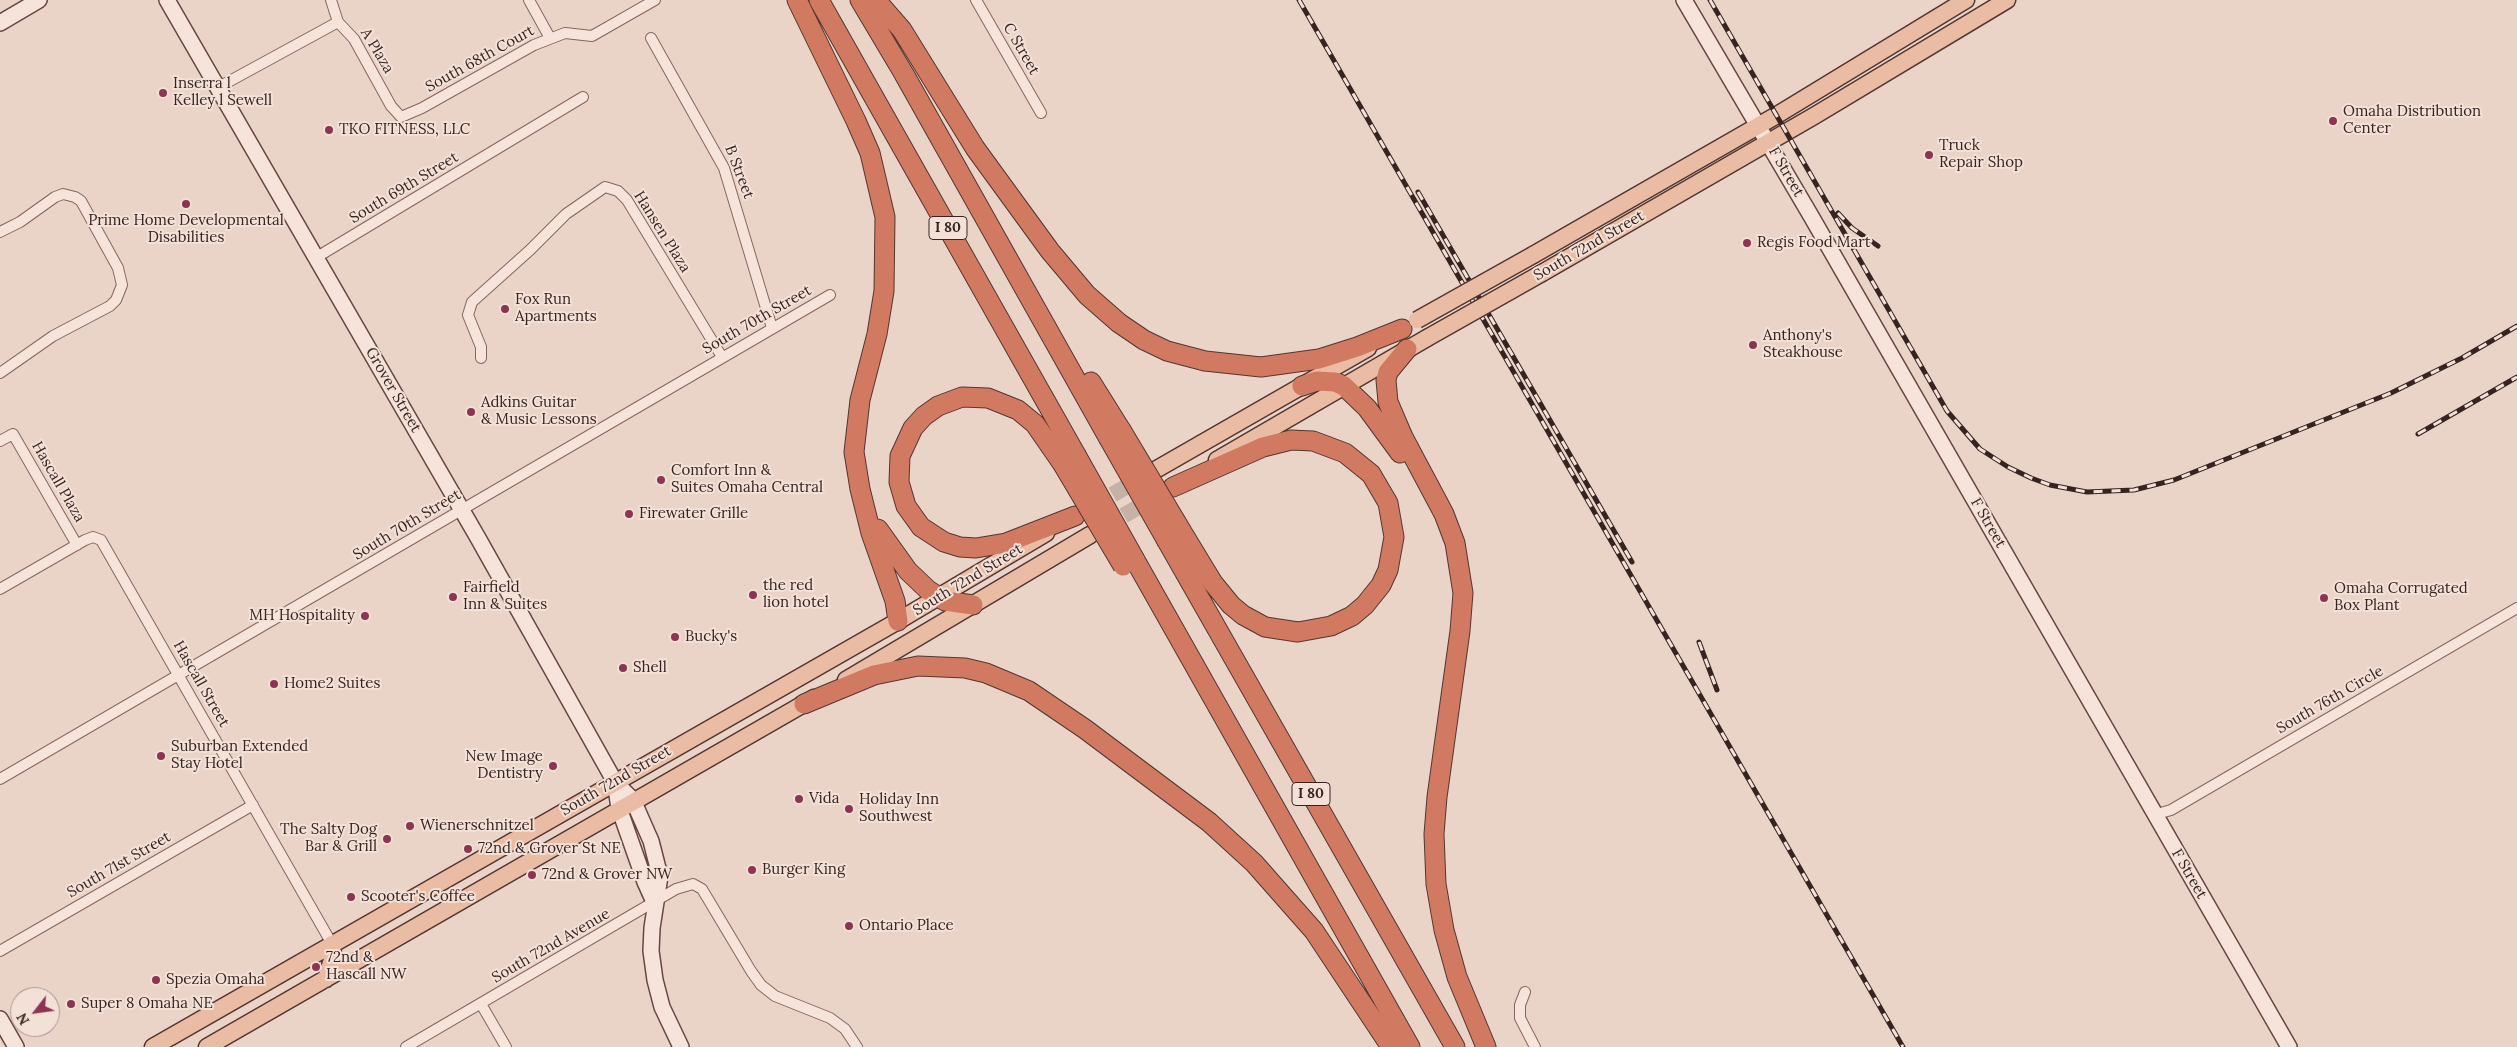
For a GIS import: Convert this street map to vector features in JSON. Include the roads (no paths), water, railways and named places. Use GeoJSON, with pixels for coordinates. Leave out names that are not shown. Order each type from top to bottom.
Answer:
{"type":"FeatureCollection","features":[{"type":"Feature","properties":{"kind":"highway"},"geometry":{"type":"LineString","coordinates":[[797,0],[866,145],[877,175],[885,217],[886,268],[881,314],[860,400],[854,435],[855,471],[871,533],[896,600],[898,621]]}},
{"type":"Feature","properties":{"kind":"highway","name":"I 80"},"geometry":{"type":"LineString","coordinates":[[819,0],[1069,459],[1279,815],[1410,1047]]}},
{"type":"Feature","properties":{"kind":"highway","name":"I 80"},"geometry":{"type":"LineString","coordinates":[[860,0],[972,196],[1175,537],[1455,1047]]}},
{"type":"Feature","properties":{"kind":"highway"},"geometry":{"type":"LineString","coordinates":[[876,0],[902,30],[975,148],[1050,251],[1087,295],[1119,323],[1144,340],[1167,351],[1191,358],[1233,365],[1261,366],[1318,359],[1357,347],[1409,324]]}},
{"type":"Feature","properties":{"kind":"highway"},"geometry":{"type":"LineString","coordinates":[[1407,349],[1388,372],[1386,380],[1388,402],[1402,437],[1444,514],[1456,544],[1462,575],[1463,610],[1437,797],[1434,861],[1439,907],[1449,953],[1464,999],[1486,1047]]}},
{"type":"Feature","properties":{"kind":"highway"},"geometry":{"type":"LineString","coordinates":[[1302,386],[1317,381],[1335,382],[1344,386],[1367,408],[1398,450],[1456,544]]}},
{"type":"Feature","properties":{"kind":"highway"},"geometry":{"type":"LineString","coordinates":[[1069,459],[1018,410],[988,398],[962,398],[938,406],[924,416],[913,428],[900,456],[899,482],[906,506],[921,527],[939,540],[960,547],[976,548],[1006,543],[1076,515]]}},
{"type":"Feature","properties":{"kind":"highway"},"geometry":{"type":"LineString","coordinates":[[1171,488],[1274,443],[1298,439],[1322,443],[1338,449],[1359,462],[1376,481],[1388,503],[1394,537],[1388,570],[1381,585],[1365,605],[1339,623],[1315,631],[1298,632],[1266,627],[1243,615],[1231,605],[1175,537]]}},
{"type":"Feature","properties":{"kind":"highway"},"geometry":{"type":"LineString","coordinates":[[864,506],[890,548],[908,571],[938,598],[952,603],[973,605]]}},
{"type":"Feature","properties":{"kind":"highway"},"geometry":{"type":"LineString","coordinates":[[804,704],[874,675],[918,666],[965,668],[986,673],[1029,691],[1085,729],[1209,822],[1254,863],[1314,931],[1391,1047]]}},
{"type":"Feature","properties":{"kind":"main road","name":"South 72nd Street"},"geometry":{"type":"LineString","coordinates":[[1157,469],[1758,126],[1966,0]]}},
{"type":"Feature","properties":{"kind":"main road","name":"South 72nd Street"},"geometry":{"type":"LineString","coordinates":[[1171,488],[1407,349],[1769,142],[2007,0]]}},
{"type":"Feature","properties":{"kind":"main road","name":"South 72nd Street"},"geometry":{"type":"LineString","coordinates":[[153,1047],[938,598],[1076,515]]}},
{"type":"Feature","properties":{"kind":"main road","name":"South 72nd Street"},"geometry":{"type":"LineString","coordinates":[[207,1047],[626,804],[804,704],[1090,536]]}},
{"type":"Feature","properties":{"kind":"main road"},"geometry":{"type":"LineString","coordinates":[[326,979],[333,956],[332,944]]}},
{"type":"Feature","properties":{"kind":"street"},"geometry":{"type":"LineString","coordinates":[[0,23],[39,0]]}},
{"type":"Feature","properties":{"kind":"street","name":"Grover Street"},"geometry":{"type":"LineString","coordinates":[[167,0],[462,510],[626,804],[651,841],[660,876],[660,888],[654,902],[651,950],[655,980],[662,1007],[681,1047]]}},
{"type":"Feature","properties":{"kind":"street","name":"A Plaza"},"geometry":{"type":"LineString","coordinates":[[331,0],[338,22],[354,39],[392,106],[401,117]]}},
{"type":"Feature","properties":{"kind":"street"},"geometry":{"type":"LineString","coordinates":[[528,0],[550,38]]}},
{"type":"Feature","properties":{"kind":"street","name":"South 68th Court"},"geometry":{"type":"LineString","coordinates":[[401,117],[422,108],[534,44],[565,33],[592,36],[655,0]]}},
{"type":"Feature","properties":{"kind":"street","name":"C Street"},"geometry":{"type":"LineString","coordinates":[[976,0],[1041,112]]}},
{"type":"Feature","properties":{"kind":"street","name":"F Street"},"geometry":{"type":"LineString","coordinates":[[1684,0],[1769,142],[2289,1047]]}},
{"type":"Feature","properties":{"kind":"street"},"geometry":{"type":"LineString","coordinates":[[217,88],[338,22]]}},
{"type":"Feature","properties":{"kind":"street","name":"B Street"},"geometry":{"type":"LineString","coordinates":[[651,38],[724,168],[772,328]]}},
{"type":"Feature","properties":{"kind":"street","name":"South 69th Street"},"geometry":{"type":"LineString","coordinates":[[317,257],[583,97]]}},
{"type":"Feature","properties":{"kind":"street","name":"Hansen Plaza"},"geometry":{"type":"LineString","coordinates":[[482,358],[480,348],[471,328],[468,310],[472,302],[574,208],[605,187],[618,191],[627,200],[722,357]]}},
{"type":"Feature","properties":{"kind":"street"},"geometry":{"type":"LineString","coordinates":[[0,232],[20,222],[55,197],[70,195],[81,201],[120,274],[122,284],[116,300],[110,306],[53,336],[0,373]]}},
{"type":"Feature","properties":{"kind":"street","name":"South 70th Street"},"geometry":{"type":"LineString","coordinates":[[0,779],[830,295]]}},
{"type":"Feature","properties":{"kind":"street","name":"Hascall Plaza"},"geometry":{"type":"LineString","coordinates":[[0,441],[13,434],[77,545]]}},
{"type":"Feature","properties":{"kind":"street","name":"Hascall Street"},"geometry":{"type":"LineString","coordinates":[[77,545],[93,537],[104,544],[332,944]]}},
{"type":"Feature","properties":{"kind":"street"},"geometry":{"type":"LineString","coordinates":[[0,589],[77,545]]}},
{"type":"Feature","properties":{"kind":"street","name":"South 76th Circle"},"geometry":{"type":"LineString","coordinates":[[2156,814],[2171,810],[2517,608]]}},
{"type":"Feature","properties":{"kind":"street","name":"South 71st Street"},"geometry":{"type":"LineString","coordinates":[[0,951],[253,805]]}},
{"type":"Feature","properties":{"kind":"street","name":"South 72nd Avenue"},"geometry":{"type":"LineString","coordinates":[[406,1047],[676,889],[692,884],[702,889],[761,985],[775,996],[830,1018],[845,1029],[857,1047]]}},
{"type":"Feature","properties":{"kind":"street"},"geometry":{"type":"LineString","coordinates":[[1525,992],[1520,1005],[1520,1018],[1535,1047]]}},
{"type":"Feature","properties":{"kind":"street"},"geometry":{"type":"LineString","coordinates":[[480,1004],[506,1047]]}},
{"type":"Feature","properties":{"kind":"street"},"geometry":{"type":"LineString","coordinates":[[0,1019],[16,1047]]}},
{"type":"Feature","properties":{"kind":"tunnel"},"geometry":{"type":"LineString","coordinates":[[1092,507],[1144,476]]}},
{"type":"Feature","properties":{"kind":"tunnel"},"geometry":{"type":"LineString","coordinates":[[1103,528],[1155,497]]}},
{"type":"Feature","properties":{"kind":"railway"},"geometry":{"type":"LineString","coordinates":[[1299,0],[1903,1047]]}},
{"type":"Feature","properties":{"kind":"railway"},"geometry":{"type":"LineString","coordinates":[[1710,0],[1947,411],[1980,449],[2008,467],[2031,478],[2050,485],[2087,492],[2134,490],[2174,480],[2391,393],[2462,358],[2517,326]]}},
{"type":"Feature","properties":{"kind":"railway"},"geometry":{"type":"LineString","coordinates":[[1418,192],[1632,562]]}},
{"type":"Feature","properties":{"kind":"railway"},"geometry":{"type":"LineString","coordinates":[[1838,213],[1852,228],[1878,246]]}},
{"type":"Feature","properties":{"kind":"railway"},"geometry":{"type":"LineString","coordinates":[[2418,434],[2517,377]]}},
{"type":"Feature","properties":{"kind":"railway"},"geometry":{"type":"LineString","coordinates":[[1699,642],[1717,690]]}},
{"type":"Feature","properties":{"kind":"place","name":"Inserra l Kelley l Sewell"},"geometry":{"type":"Point","coordinates":[163,93]}},
{"type":"Feature","properties":{"kind":"place","name":"Omaha Distribution Center"},"geometry":{"type":"Point","coordinates":[2333,121]}},
{"type":"Feature","properties":{"kind":"place","name":"TKO FITNESS, LLC"},"geometry":{"type":"Point","coordinates":[329,130]}},
{"type":"Feature","properties":{"kind":"place","name":"Truck Repair Shop"},"geometry":{"type":"Point","coordinates":[1929,155]}},
{"type":"Feature","properties":{"kind":"place","name":"Prime Home Developmental Disabilities"},"geometry":{"type":"Point","coordinates":[186,204]}},
{"type":"Feature","properties":{"kind":"place","name":"Regis Food Mart"},"geometry":{"type":"Point","coordinates":[1747,243]}},
{"type":"Feature","properties":{"kind":"place","name":"Fox Run Apartments"},"geometry":{"type":"Point","coordinates":[505,309]}},
{"type":"Feature","properties":{"kind":"place","name":"Anthony's Steakhouse"},"geometry":{"type":"Point","coordinates":[1753,345]}},
{"type":"Feature","properties":{"kind":"place","name":"Adkins Guitar & Music Lessons"},"geometry":{"type":"Point","coordinates":[471,412]}},
{"type":"Feature","properties":{"kind":"place","name":"Comfort Inn & Suites Omaha Central"},"geometry":{"type":"Point","coordinates":[661,480]}},
{"type":"Feature","properties":{"kind":"place","name":"Firewater Grille"},"geometry":{"type":"Point","coordinates":[629,514]}},
{"type":"Feature","properties":{"kind":"place","name":"the red lion hotel"},"geometry":{"type":"Point","coordinates":[753,595]}},
{"type":"Feature","properties":{"kind":"place","name":"Fairfield Inn & Suites"},"geometry":{"type":"Point","coordinates":[453,597]}},
{"type":"Feature","properties":{"kind":"place","name":"Omaha Corrugated Box Plant"},"geometry":{"type":"Point","coordinates":[2324,598]}},
{"type":"Feature","properties":{"kind":"place","name":"MH Hospitality"},"geometry":{"type":"Point","coordinates":[365,616]}},
{"type":"Feature","properties":{"kind":"place","name":"Bucky's"},"geometry":{"type":"Point","coordinates":[675,637]}},
{"type":"Feature","properties":{"kind":"place","name":"Shell"},"geometry":{"type":"Point","coordinates":[623,668]}},
{"type":"Feature","properties":{"kind":"place","name":"Home2 Suites"},"geometry":{"type":"Point","coordinates":[274,684]}},
{"type":"Feature","properties":{"kind":"place","name":"Suburban Extended Stay Hotel"},"geometry":{"type":"Point","coordinates":[161,756]}},
{"type":"Feature","properties":{"kind":"place","name":"New Image Dentistry"},"geometry":{"type":"Point","coordinates":[553,766]}},
{"type":"Feature","properties":{"kind":"place","name":"Vida"},"geometry":{"type":"Point","coordinates":[799,799]}},
{"type":"Feature","properties":{"kind":"place","name":"Holiday Inn Southwest"},"geometry":{"type":"Point","coordinates":[849,809]}},
{"type":"Feature","properties":{"kind":"place","name":"Wienerschnitzel"},"geometry":{"type":"Point","coordinates":[410,826]}},
{"type":"Feature","properties":{"kind":"place","name":"The Salty Dog Bar & Grill"},"geometry":{"type":"Point","coordinates":[387,839]}},
{"type":"Feature","properties":{"kind":"place","name":"72nd & Grover St NE"},"geometry":{"type":"Point","coordinates":[468,849]}},
{"type":"Feature","properties":{"kind":"place","name":"Burger King"},"geometry":{"type":"Point","coordinates":[752,870]}},
{"type":"Feature","properties":{"kind":"place","name":"72nd & Grover NW"},"geometry":{"type":"Point","coordinates":[532,875]}},
{"type":"Feature","properties":{"kind":"place","name":"Scooter's Coffee"},"geometry":{"type":"Point","coordinates":[351,897]}},
{"type":"Feature","properties":{"kind":"place","name":"Ontario Place"},"geometry":{"type":"Point","coordinates":[849,926]}},
{"type":"Feature","properties":{"kind":"place","name":"72nd & Hascall NW"},"geometry":{"type":"Point","coordinates":[316,967]}},
{"type":"Feature","properties":{"kind":"place","name":"Spezia Omaha"},"geometry":{"type":"Point","coordinates":[156,980]}},
{"type":"Feature","properties":{"kind":"place","name":"Super 8 Omaha NE"},"geometry":{"type":"Point","coordinates":[71,1004]}}]}
